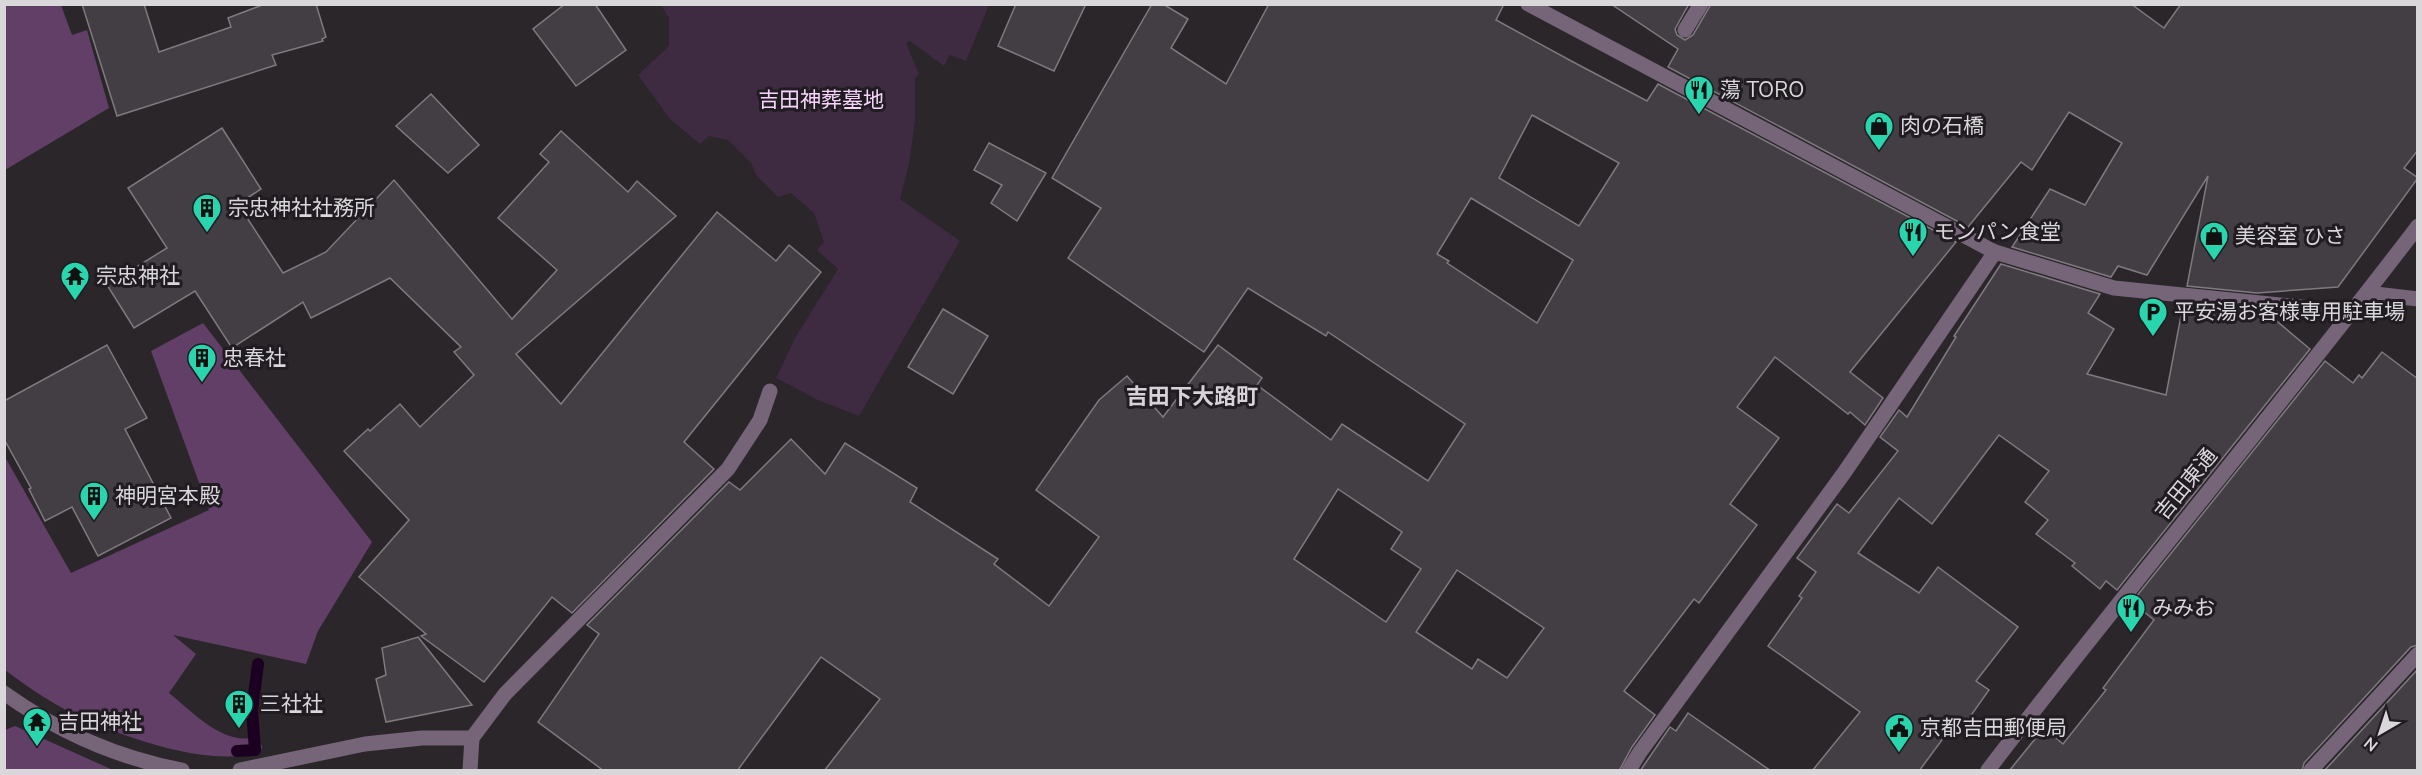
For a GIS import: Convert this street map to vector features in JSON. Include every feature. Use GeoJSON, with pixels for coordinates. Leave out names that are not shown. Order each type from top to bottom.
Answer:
{"type":"FeatureCollection","features":[{"type":"Feature","properties":{"kind":"street"},"geometry":{"type":"LineString","coordinates":[[1528,4],[1995,252],[2114,288],[2350,312]]}},
{"type":"Feature","properties":{"kind":"street"},"geometry":{"type":"LineString","coordinates":[[1685,30],[1701,4]]}},
{"type":"Feature","properties":{"kind":"street","name":"吉田東通"},"geometry":{"type":"LineString","coordinates":[[1988,771],[2074,657],[2367,293],[2418,226]]}},
{"type":"Feature","properties":{"kind":"street"},"geometry":{"type":"LineString","coordinates":[[1629,771],[1640,752],[1844,473],[1995,252]]}},
{"type":"Feature","properties":{"kind":"street"},"geometry":{"type":"LineString","coordinates":[[2367,293],[2418,299]]}},
{"type":"Feature","properties":{"kind":"street"},"geometry":{"type":"LineString","coordinates":[[470,771],[472,738],[505,694],[728,469],[760,420],[770,391]]}},
{"type":"Feature","properties":{"kind":"street"},"geometry":{"type":"LineString","coordinates":[[2311,771],[2418,654]]}},
{"type":"Feature","properties":{"kind":"street"},"geometry":{"type":"LineString","coordinates":[[4,693],[81,738],[148,764],[182,771]]}},
{"type":"Feature","properties":{"kind":"street"},"geometry":{"type":"LineString","coordinates":[[240,771],[365,744],[422,738],[472,738]]}},
{"type":"Feature","properties":{"kind":"green space","name":"吉田神葬墓地"},"geometry":{"type":"Polygon","coordinates":[[[661,5],[989,5],[966,61],[950,55],[944,66],[910,41],[906,43],[919,74],[915,79],[915,121],[909,164],[900,199],[960,241],[859,416],[818,400],[776,378],[795,338],[838,269],[817,250],[824,242],[814,213],[791,193],[778,197],[756,175],[751,163],[728,140],[709,136],[700,144],[670,119],[638,75],[669,46],[669,18],[661,5]]]}},
{"type":"Feature","properties":{"kind":"shaded area"},"geometry":{"type":"Polygon","coordinates":[[[4,5],[61,5],[72,35],[87,30],[109,108],[5,170],[4,5]]]}},
{"type":"Feature","properties":{"kind":"shaded area"},"geometry":{"type":"Polygon","coordinates":[[[203,323],[372,542],[318,631],[306,664],[173,635],[196,654],[169,693],[198,718],[220,732],[232,737],[256,737],[262,746],[261,751],[242,756],[197,754],[126,735],[65,709],[34,691],[5,670],[5,457],[71,573],[209,510],[151,351],[203,323]]]}},
{"type":"Feature","properties":{"kind":"shaded area","name":"吉田神社"},"geometry":{"type":"Polygon","coordinates":[[[15,726],[113,770],[5,770],[5,730],[15,726]]]}},
{"type":"Feature","properties":{"kind":"building"},"geometry":{"type":"Polygon","coordinates":[[[82,4],[144,4],[159,52],[231,27],[228,18],[265,4],[316,4],[326,37],[322,39],[323,41],[272,55],[276,65],[117,116],[82,4]]]}},
{"type":"Feature","properties":{"kind":"building"},"geometry":{"type":"Polygon","coordinates":[[[565,4],[595,4],[626,50],[576,86],[533,29],[565,4]]]}},
{"type":"Feature","properties":{"kind":"building"},"geometry":{"type":"Polygon","coordinates":[[[1016,4],[1086,4],[1054,71],[998,46],[1016,4]]]}},
{"type":"Feature","properties":{"kind":"building"},"geometry":{"type":"Polygon","coordinates":[[[1152,4],[1163,4],[1188,19],[1171,48],[1226,84],[1269,4],[1504,4],[1496,20],[1647,101],[1658,84],[1956,242],[1850,372],[1883,398],[1865,425],[1775,357],[1737,407],[1779,438],[1730,504],[1757,525],[1699,603],[1694,599],[1624,691],[1655,715],[1632,747],[1619,771],[824,771],[880,699],[821,657],[737,771],[604,771],[538,722],[599,634],[587,625],[729,482],[740,490],[791,439],[825,474],[845,443],[917,488],[910,502],[998,559],[994,564],[1049,606],[1099,537],[1036,490],[1099,400],[1127,376],[1163,417],[1218,345],[1262,378],[1257,385],[1331,440],[1342,424],[1428,481],[1465,424],[1328,332],[1326,336],[1248,288],[1204,352],[1068,258],[1101,208],[1052,178],[1152,4]],[[1532,115],[1499,178],[1579,226],[1619,163],[1532,115]],[[1471,198],[1437,254],[1537,323],[1573,260],[1471,198]],[[1338,489],[1294,559],[1386,622],[1421,569],[1391,549],[1402,532],[1338,489]],[[1457,570],[1416,632],[1472,669],[1478,659],[1507,678],[1544,628],[1457,570]]]}},
{"type":"Feature","properties":{"kind":"building"},"geometry":{"type":"Polygon","coordinates":[[[1611,4],[1689,4],[1675,29],[1677,35],[1685,40],[1693,35],[1711,4],[2131,4],[2164,28],[2181,4],[2418,4],[2418,150],[2404,168],[2418,178],[2338,287],[2257,293],[2187,286],[2208,176],[2147,275],[2118,266],[2111,277],[2012,247],[2050,189],[2085,205],[2122,143],[2069,112],[2032,170],[2021,162],[1968,227],[1668,67],[1678,49],[1611,4]]]}},
{"type":"Feature","properties":{"kind":"building"},"geometry":{"type":"Polygon","coordinates":[[[431,94],[479,145],[448,173],[396,126],[431,94]]]}},
{"type":"Feature","properties":{"kind":"building"},"geometry":{"type":"Polygon","coordinates":[[[222,128],[261,189],[238,204],[283,273],[326,252],[394,180],[512,319],[557,270],[498,218],[549,162],[540,154],[561,131],[628,192],[637,181],[676,216],[516,354],[561,404],[717,212],[776,261],[789,245],[821,272],[684,442],[714,469],[572,613],[552,597],[484,682],[421,636],[426,634],[359,577],[409,520],[344,451],[400,404],[420,427],[474,375],[454,352],[461,347],[390,278],[311,318],[303,302],[232,348],[195,291],[134,328],[107,285],[167,248],[128,188],[222,128]]]}},
{"type":"Feature","properties":{"kind":"building"},"geometry":{"type":"Polygon","coordinates":[[[989,143],[1046,173],[1017,221],[991,203],[1002,185],[974,170],[989,143]]]}},
{"type":"Feature","properties":{"kind":"building"},"geometry":{"type":"Polygon","coordinates":[[[2001,264],[2100,294],[2088,313],[2114,329],[2087,374],[2166,395],[2183,305],[2267,313],[2310,349],[2117,590],[2106,581],[2100,589],[2072,566],[2075,563],[2036,534],[2048,520],[2025,502],[2049,471],[1999,435],[1932,524],[1899,498],[1858,553],[1919,593],[1938,567],[2018,627],[1976,681],[1989,690],[1960,731],[1953,725],[1919,771],[1812,771],[1860,712],[1768,646],[1802,598],[1799,596],[1816,572],[1797,558],[1837,504],[1849,513],[1898,451],[1880,437],[1899,410],[1907,417],[1956,337],[1954,336],[2001,264]]]}},
{"type":"Feature","properties":{"kind":"building"},"geometry":{"type":"Polygon","coordinates":[[[943,309],[988,336],[953,394],[908,367],[943,309]]]}},
{"type":"Feature","properties":{"kind":"building"},"geometry":{"type":"Polygon","coordinates":[[[107,345],[147,418],[125,429],[171,518],[98,556],[72,507],[45,521],[29,489],[31,488],[4,439],[4,401],[107,345]]]}},
{"type":"Feature","properties":{"kind":"building"},"geometry":{"type":"Polygon","coordinates":[[[2382,352],[2418,379],[2418,645],[2411,647],[2304,763],[2302,771],[2009,771],[2044,728],[2063,744],[2106,690],[2103,688],[2154,620],[2132,602],[2325,361],[2353,383],[2359,375],[2362,378],[2382,352]]]}},
{"type":"Feature","properties":{"kind":"building"},"geometry":{"type":"Polygon","coordinates":[[[418,637],[472,705],[386,722],[376,679],[386,675],[382,648],[418,637]]]}},
{"type":"Feature","properties":{"kind":"building"},"geometry":{"type":"Polygon","coordinates":[[[2418,669],[2418,771],[2324,771],[2418,669]]]}},
{"type":"Feature","properties":{"kind":"building"},"geometry":{"type":"Polygon","coordinates":[[[1688,713],[1771,771],[1640,771],[1670,727],[1676,731],[1688,713]]]}},
{"type":"Feature","properties":{"kind":"waterway"},"geometry":{"type":"LineString","coordinates":[[237,751],[255,750],[252,711],[258,664]]}},
{"type":"Feature","properties":{"kind":"place","name":"蕩 TORO"},"geometry":{"type":"Point","coordinates":[1699,116]}},
{"type":"Feature","properties":{"kind":"place","name":"肉の石橋"},"geometry":{"type":"Point","coordinates":[1879,152]}},
{"type":"Feature","properties":{"kind":"place","name":"宗忠神社社務所"},"geometry":{"type":"Point","coordinates":[207,234]}},
{"type":"Feature","properties":{"kind":"place","name":"モンパン食堂"},"geometry":{"type":"Point","coordinates":[1913,258]}},
{"type":"Feature","properties":{"kind":"place","name":"美容室 ひさ"},"geometry":{"type":"Point","coordinates":[2214,262]}},
{"type":"Feature","properties":{"kind":"place","name":"宗忠神社"},"geometry":{"type":"Point","coordinates":[75,302]}},
{"type":"Feature","properties":{"kind":"place","name":"平安湯お客様専用駐車場"},"geometry":{"type":"Point","coordinates":[2153,338]}},
{"type":"Feature","properties":{"kind":"place","name":"忠春社"},"geometry":{"type":"Point","coordinates":[202,384]}},
{"type":"Feature","properties":{"kind":"place","name":"神明宮本殿"},"geometry":{"type":"Point","coordinates":[94,522]}},
{"type":"Feature","properties":{"kind":"place","name":"みみお"},"geometry":{"type":"Point","coordinates":[2131,634]}},
{"type":"Feature","properties":{"kind":"place","name":"三社社"},"geometry":{"type":"Point","coordinates":[239,730]}},
{"type":"Feature","properties":{"kind":"place","name":"吉田神社"},"geometry":{"type":"Point","coordinates":[37,748]}},
{"type":"Feature","properties":{"kind":"place","name":"京都吉田郵便局"},"geometry":{"type":"Point","coordinates":[1899,754]}},
{"type":"Feature","properties":{"kind":"district","name":"吉田下大路町"},"geometry":{"type":"Point","coordinates":[1192,397]}}]}
